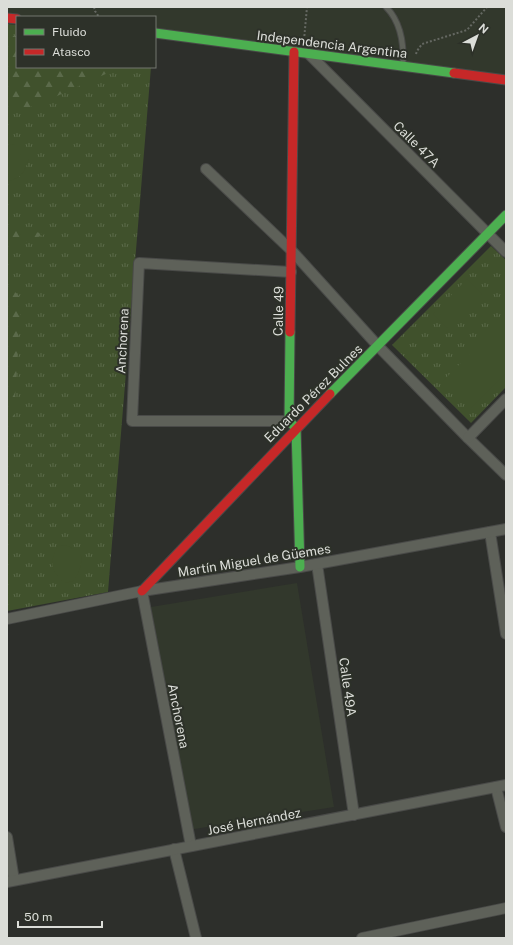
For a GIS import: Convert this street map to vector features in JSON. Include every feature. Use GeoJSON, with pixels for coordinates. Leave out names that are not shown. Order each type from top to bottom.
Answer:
{"type":"FeatureCollection","features":[{"type":"Feature","properties":{"kind":"street","name":"Independencia Argentina"},"geometry":{"type":"LineString","coordinates":[[156,33],[506,80]]}},
{"type":"Feature","properties":{"kind":"street","name":"Calle 47A"},"geometry":{"type":"LineString","coordinates":[[302,53],[506,252]]}},
{"type":"Feature","properties":{"kind":"street","name":"Calle 49"},"geometry":{"type":"LineString","coordinates":[[300,567],[293,424],[291,272],[302,53]]}},
{"type":"Feature","properties":{"kind":"street"},"geometry":{"type":"LineString","coordinates":[[206,169],[292,251],[378,346],[506,475]]}},
{"type":"Feature","properties":{"kind":"street","name":"Eduardo Pérez Bulnes"},"geometry":{"type":"LineString","coordinates":[[142,591],[293,424],[378,346],[506,215]]}},
{"type":"Feature","properties":{"kind":"street","name":"Anchorena"},"geometry":{"type":"LineString","coordinates":[[291,272],[139,263],[132,421],[293,424]]}},
{"type":"Feature","properties":{"kind":"street"},"geometry":{"type":"LineString","coordinates":[[468,438],[506,399]]}},
{"type":"Feature","properties":{"kind":"street","name":"Martín Miguel de Güemes"},"geometry":{"type":"LineString","coordinates":[[7,619],[142,591],[300,567],[506,529]]}},
{"type":"Feature","properties":{"kind":"street"},"geometry":{"type":"LineString","coordinates":[[490,532],[506,634]]}},
{"type":"Feature","properties":{"kind":"street","name":"Calle 49A"},"geometry":{"type":"LineString","coordinates":[[317,564],[354,815]]}},
{"type":"Feature","properties":{"kind":"street","name":"Anchorena"},"geometry":{"type":"LineString","coordinates":[[142,591],[191,846]]}},
{"type":"Feature","properties":{"kind":"street"},"geometry":{"type":"LineString","coordinates":[[501,786],[506,827]]}},
{"type":"Feature","properties":{"kind":"street","name":"José Hernández"},"geometry":{"type":"LineString","coordinates":[[11,881],[501,786]]}},
{"type":"Feature","properties":{"kind":"street"},"geometry":{"type":"LineString","coordinates":[[7,838],[11,881]]}},
{"type":"Feature","properties":{"kind":"street"},"geometry":{"type":"LineString","coordinates":[[174,849],[196,938]]}},
{"type":"Feature","properties":{"kind":"street"},"geometry":{"type":"LineString","coordinates":[[362,938],[506,908]]}},
{"type":"Feature","properties":{"kind":"lane"},"geometry":{"type":"LineString","coordinates":[[386,7],[391,12],[399,27],[404,51],[403,66]]}},
{"type":"Feature","properties":{"kind":"path"},"geometry":{"type":"LineString","coordinates":[[94,7],[98,16]]}},
{"type":"Feature","properties":{"kind":"path"},"geometry":{"type":"LineString","coordinates":[[302,53],[307,7]]}},
{"type":"Feature","properties":{"kind":"path"},"geometry":{"type":"LineString","coordinates":[[414,67],[417,51],[422,44],[467,30],[487,7]]}},
{"type":"Feature","properties":{"kind":"shaded area"},"geometry":{"type":"Polygon","coordinates":[[[7,7],[506,7],[506,76],[156,33],[156,16],[7,16],[7,7]]]}},
{"type":"Feature","properties":{"kind":"shaded area"},"geometry":{"type":"Polygon","coordinates":[[[297,583],[334,807],[188,830],[151,607],[297,583]]]}},
{"type":"Feature","properties":{"kind":"green space"},"geometry":{"type":"Polygon","coordinates":[[[7,24],[16,25],[16,68],[151,68],[108,592],[7,611],[7,24]]]}},
{"type":"Feature","properties":{"kind":"green space"},"geometry":{"type":"Polygon","coordinates":[[[7,35],[16,36],[16,68],[119,68],[35,106],[7,111],[7,35]]]}},
{"type":"Feature","properties":{"kind":"green space"},"geometry":{"type":"Polygon","coordinates":[[[14,144],[29,159],[26,168],[19,177],[7,181],[7,145],[14,144]]]}},
{"type":"Feature","properties":{"kind":"green space"},"geometry":{"type":"Polygon","coordinates":[[[7,226],[45,234],[7,249],[7,226]]]}},
{"type":"Feature","properties":{"kind":"green space"},"geometry":{"type":"Polygon","coordinates":[[[491,246],[506,260],[506,387],[471,423],[392,345],[491,246]]]}},
{"type":"Feature","properties":{"kind":"green space"},"geometry":{"type":"Polygon","coordinates":[[[467,279],[482,294],[447,328],[433,314],[467,279]]]}},
{"type":"Feature","properties":{"kind":"green space"},"geometry":{"type":"Polygon","coordinates":[[[7,284],[21,298],[13,431],[7,489],[7,284]]]}},
{"type":"Feature","properties":{"kind":"green space"},"geometry":{"type":"Polygon","coordinates":[[[506,317],[506,373],[471,408],[443,381],[506,317]]]}},
{"type":"Feature","properties":{"kind":"green space"},"geometry":{"type":"Polygon","coordinates":[[[58,545],[71,548],[81,556],[80,569],[73,581],[65,583],[56,574],[52,566],[53,556],[58,545]]]}},
{"type":"Feature","properties":{"kind":"traffic: fast"},"geometry":{"type":"LineString","coordinates":[[156,33],[454,73]]}},
{"type":"Feature","properties":{"kind":"traffic: fast"},"geometry":{"type":"LineString","coordinates":[[330,394],[506,215]]}},
{"type":"Feature","properties":{"kind":"traffic: fast"},"geometry":{"type":"LineString","coordinates":[[290,332],[289,421],[296,428],[300,567]]}},
{"type":"Feature","properties":{"kind":"traffic: jam"},"geometry":{"type":"LineString","coordinates":[[7,18],[16,19]]}},
{"type":"Feature","properties":{"kind":"traffic: jam"},"geometry":{"type":"LineString","coordinates":[[290,332],[294,52]]}},
{"type":"Feature","properties":{"kind":"traffic: jam"},"geometry":{"type":"LineString","coordinates":[[454,73],[506,80]]}},
{"type":"Feature","properties":{"kind":"traffic: jam"},"geometry":{"type":"LineString","coordinates":[[142,591],[330,394]]}}]}
